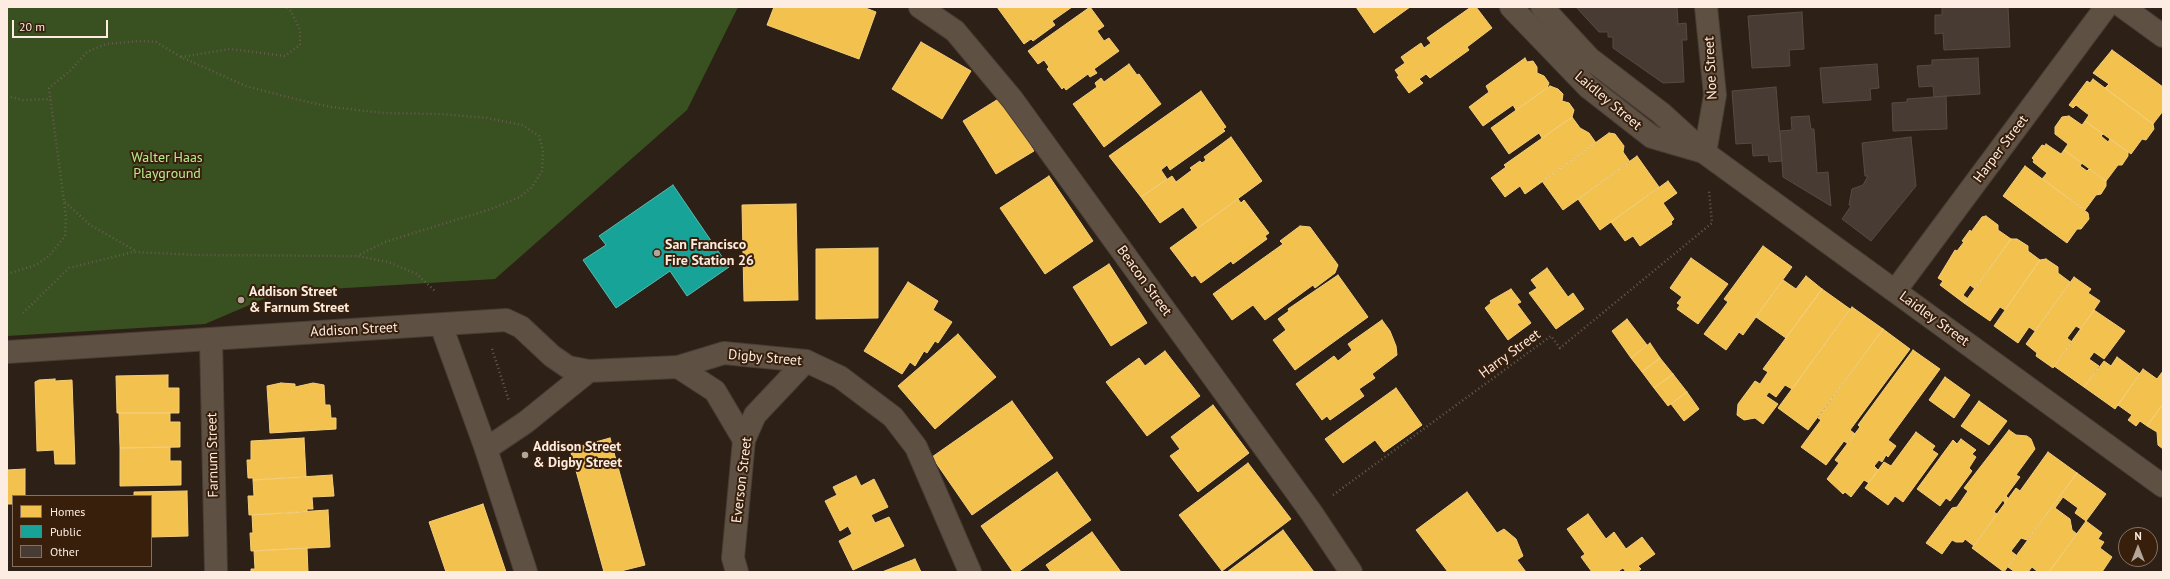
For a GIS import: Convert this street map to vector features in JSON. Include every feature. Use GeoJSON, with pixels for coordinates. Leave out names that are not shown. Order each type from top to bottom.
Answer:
{"type":"FeatureCollection","features":[{"type":"Feature","properties":{"kind":"street","name":"Beacon Street"},"geometry":{"type":"LineString","coordinates":[[920,7],[955,31],[1012,98],[1310,512],[1351,572]]}},
{"type":"Feature","properties":{"kind":"street","name":"Laidley Street"},"geometry":{"type":"LineString","coordinates":[[1511,7],[1588,87],[1652,137],[1705,153]]}},
{"type":"Feature","properties":{"kind":"street","name":"Laidley Street"},"geometry":{"type":"LineString","coordinates":[[1542,7],[1589,58],[1661,113],[1705,153],[2163,486]]}},
{"type":"Feature","properties":{"kind":"street","name":"Noe Street"},"geometry":{"type":"LineString","coordinates":[[1705,153],[1715,95],[1706,7]]}},
{"type":"Feature","properties":{"kind":"street","name":"Harper Street"},"geometry":{"type":"LineString","coordinates":[[1895,291],[2106,7]]}},
{"type":"Feature","properties":{"kind":"street"},"geometry":{"type":"LineString","coordinates":[[2123,7],[2163,36]]}},
{"type":"Feature","properties":{"kind":"street","name":"Digby Street"},"geometry":{"type":"LineString","coordinates":[[441,325],[506,320],[521,327],[552,356],[568,367],[589,371],[678,367],[724,353],[806,361],[840,377],[887,412],[898,423],[916,447],[970,572]]}},
{"type":"Feature","properties":{"kind":"street"},"geometry":{"type":"LineString","coordinates":[[441,325],[486,450],[526,572]]}},
{"type":"Feature","properties":{"kind":"street","name":"Addison Street"},"geometry":{"type":"LineString","coordinates":[[7,352],[210,338],[441,325]]}},
{"type":"Feature","properties":{"kind":"street","name":"Farnum Street"},"geometry":{"type":"LineString","coordinates":[[210,338],[216,572]]}},
{"type":"Feature","properties":{"kind":"street","name":"Everson Street"},"geometry":{"type":"LineString","coordinates":[[737,572],[733,558],[744,440],[755,415],[806,361]]}},
{"type":"Feature","properties":{"kind":"street"},"geometry":{"type":"LineString","coordinates":[[678,367],[715,391],[744,440]]}},
{"type":"Feature","properties":{"kind":"street"},"geometry":{"type":"LineString","coordinates":[[486,450],[526,422],[589,371]]}},
{"type":"Feature","properties":{"kind":"path"},"geometry":{"type":"LineString","coordinates":[[181,57],[230,49],[285,56],[300,45],[300,30],[292,11],[286,7]]}},
{"type":"Feature","properties":{"kind":"path"},"geometry":{"type":"LineString","coordinates":[[7,274],[36,265],[49,256],[65,236],[65,202],[49,88],[71,70],[87,52],[106,44],[156,42],[181,57],[246,86],[295,99],[331,106],[383,113],[441,114],[487,118],[522,125],[539,136],[543,151],[542,171],[532,187],[520,197],[491,209],[385,242],[357,256]]}},
{"type":"Feature","properties":{"kind":"path"},"geometry":{"type":"LineString","coordinates":[[7,96],[22,100],[51,99]]}},
{"type":"Feature","properties":{"kind":"path","name":"Harry Street"},"geometry":{"type":"LineString","coordinates":[[1310,512],[1551,336],[1560,348],[1712,223],[1705,153]]}},
{"type":"Feature","properties":{"kind":"path"},"geometry":{"type":"LineString","coordinates":[[65,202],[90,225],[138,252]]}},
{"type":"Feature","properties":{"kind":"path"},"geometry":{"type":"LineString","coordinates":[[22,313],[69,268],[133,252],[197,255],[357,256],[388,262],[417,274],[435,291]]}},
{"type":"Feature","properties":{"kind":"path"},"geometry":{"type":"LineString","coordinates":[[491,346],[509,401],[512,405]]}},
{"type":"Feature","properties":{"kind":"green space","name":"Walter Haas Playground"},"geometry":{"type":"Polygon","coordinates":[[[7,7],[738,7],[687,110],[495,279],[280,292],[205,324],[7,336],[7,7]]]}},
{"type":"Feature","properties":{"kind":"building: Homes"},"geometry":{"type":"Polygon","coordinates":[[[774,7],[863,7],[876,12],[859,59],[767,25],[774,7]]]}},
{"type":"Feature","properties":{"kind":"building: Homes"},"geometry":{"type":"Polygon","coordinates":[[[997,7],[1072,7],[1052,21],[1055,25],[1033,41],[1031,39],[1024,44],[997,7]]]}},
{"type":"Feature","properties":{"kind":"building: Homes"},"geometry":{"type":"Polygon","coordinates":[[[1090,7],[1104,26],[1097,31],[1104,41],[1109,38],[1119,51],[1094,69],[1097,73],[1090,77],[1088,74],[1066,90],[1064,87],[1062,89],[1047,69],[1049,67],[1044,60],[1038,64],[1028,51],[1090,7]]]}},
{"type":"Feature","properties":{"kind":"building: Homes"},"geometry":{"type":"Polygon","coordinates":[[[1356,7],[1410,7],[1374,33],[1356,7]]]}},
{"type":"Feature","properties":{"kind":"building: Homes"},"geometry":{"type":"Polygon","coordinates":[[[1471,7],[1476,7],[1492,28],[1467,47],[1469,50],[1430,78],[1426,74],[1419,79],[1423,83],[1409,93],[1397,77],[1399,76],[1395,70],[1405,63],[1401,57],[1421,43],[1424,48],[1431,43],[1427,38],[1471,7]]]}},
{"type":"Feature","properties":{"kind":"building: Homes"},"geometry":{"type":"Polygon","coordinates":[[[921,42],[971,71],[942,119],[892,89],[921,42]]]}},
{"type":"Feature","properties":{"kind":"building: Homes"},"geometry":{"type":"Polygon","coordinates":[[[2112,50],[2163,87],[2163,111],[2153,124],[2105,88],[2109,84],[2093,73],[2112,50]]]}},
{"type":"Feature","properties":{"kind":"building: Homes"},"geometry":{"type":"Polygon","coordinates":[[[1525,58],[1527,62],[1533,61],[1537,67],[1537,73],[1544,76],[1549,83],[1547,88],[1516,110],[1513,105],[1483,126],[1469,107],[1489,92],[1486,86],[1525,58]]]}},
{"type":"Feature","properties":{"kind":"building: Homes"},"geometry":{"type":"Polygon","coordinates":[[[1129,64],[1137,75],[1139,74],[1161,104],[1104,147],[1073,104],[1097,87],[1095,83],[1101,78],[1104,82],[1129,64]]]}},
{"type":"Feature","properties":{"kind":"building: Homes"},"geometry":{"type":"Polygon","coordinates":[[[2093,79],[2153,124],[2154,129],[2146,140],[2142,139],[2131,154],[2085,121],[2089,115],[2076,105],[2073,108],[2069,105],[2087,81],[2090,83],[2093,79]]]}},
{"type":"Feature","properties":{"kind":"building: Homes"},"geometry":{"type":"Polygon","coordinates":[[[1550,86],[1558,89],[1563,94],[1562,101],[1569,103],[1574,110],[1572,117],[1542,138],[1539,133],[1509,154],[1491,128],[1550,86]]]}},
{"type":"Feature","properties":{"kind":"building: Homes"},"geometry":{"type":"Polygon","coordinates":[[[1201,91],[1226,127],[1223,129],[1225,131],[1170,170],[1167,165],[1161,170],[1167,179],[1141,197],[1109,156],[1201,91]]]}},
{"type":"Feature","properties":{"kind":"building: Homes"},"geometry":{"type":"Polygon","coordinates":[[[1000,98],[1034,151],[996,174],[963,121],[1000,98]]]}},
{"type":"Feature","properties":{"kind":"building: Homes"},"geometry":{"type":"Polygon","coordinates":[[[2069,116],[2082,125],[2085,121],[2103,134],[2101,136],[2108,142],[2110,139],[2128,152],[2128,156],[2122,165],[2118,165],[2106,181],[2064,150],[2068,144],[2055,134],[2055,127],[2062,117],[2069,116]]]}},
{"type":"Feature","properties":{"kind":"building: Homes"},"geometry":{"type":"Polygon","coordinates":[[[1572,117],[1580,128],[1589,133],[1596,143],[1525,194],[1520,186],[1505,197],[1491,178],[1506,167],[1504,165],[1572,117]]]}},
{"type":"Feature","properties":{"kind":"building: Homes"},"geometry":{"type":"Polygon","coordinates":[[[1609,133],[1615,134],[1624,146],[1623,152],[1630,162],[1563,210],[1542,181],[1609,133]]]}},
{"type":"Feature","properties":{"kind":"building: Homes"},"geometry":{"type":"Polygon","coordinates":[[[1231,137],[1262,181],[1198,228],[1183,207],[1160,223],[1141,197],[1172,176],[1176,182],[1192,170],[1190,168],[1200,161],[1202,163],[1206,160],[1204,157],[1231,137]]]}},
{"type":"Feature","properties":{"kind":"building: Homes"},"geometry":{"type":"Polygon","coordinates":[[[2046,144],[2061,154],[2064,150],[2082,163],[2080,166],[2087,171],[2089,169],[2106,181],[2106,186],[2101,194],[2096,195],[2085,210],[2042,179],[2047,173],[2033,162],[2034,160],[2032,158],[2042,145],[2045,146],[2046,144]]]}},
{"type":"Feature","properties":{"kind":"building: Homes"},"geometry":{"type":"Polygon","coordinates":[[[1637,156],[1659,187],[1600,230],[1578,199],[1637,156]]]}},
{"type":"Feature","properties":{"kind":"building: Homes"},"geometry":{"type":"Polygon","coordinates":[[[2025,166],[2088,213],[2089,219],[2081,229],[2077,229],[2067,243],[2003,196],[2025,166]]]}},
{"type":"Feature","properties":{"kind":"building: Homes"},"geometry":{"type":"Polygon","coordinates":[[[1049,176],[1093,241],[1045,274],[1000,208],[1049,176]]]}},
{"type":"Feature","properties":{"kind":"building: Homes"},"geometry":{"type":"Polygon","coordinates":[[[1668,181],[1677,193],[1663,203],[1674,219],[1671,222],[1672,224],[1640,246],[1633,236],[1625,241],[1611,222],[1668,181]]]}},
{"type":"Feature","properties":{"kind":"building: Homes"},"geometry":{"type":"Polygon","coordinates":[[[1238,199],[1241,203],[1244,200],[1269,233],[1265,236],[1267,239],[1233,264],[1231,261],[1201,283],[1195,275],[1192,277],[1170,248],[1238,199]]]}},
{"type":"Feature","properties":{"kind":"building: Homes"},"geometry":{"type":"Polygon","coordinates":[[[796,204],[798,300],[744,301],[742,205],[796,204]]]}},
{"type":"Feature","properties":{"kind":"building: Homes"},"geometry":{"type":"Polygon","coordinates":[[[1986,216],[1998,225],[1998,230],[2011,239],[1975,289],[1970,285],[1963,295],[1968,299],[1964,303],[1940,285],[1943,281],[1938,278],[1955,250],[1957,251],[1964,242],[1962,241],[1970,230],[1971,232],[1982,217],[1986,216]]]}},
{"type":"Feature","properties":{"kind":"building: Homes"},"geometry":{"type":"Polygon","coordinates":[[[1300,226],[1310,227],[1338,265],[1335,273],[1315,288],[1313,285],[1265,320],[1253,305],[1232,320],[1213,294],[1283,244],[1280,241],[1300,226]]]}},
{"type":"Feature","properties":{"kind":"building: Homes"},"geometry":{"type":"Polygon","coordinates":[[[2011,239],[2017,239],[2028,246],[2028,251],[2040,260],[2005,310],[2000,307],[1990,321],[1964,303],[2011,239]]]}},
{"type":"Feature","properties":{"kind":"building: Homes"},"geometry":{"type":"Polygon","coordinates":[[[1763,246],[1792,267],[1743,335],[1739,332],[1726,350],[1704,334],[1728,302],[1724,299],[1763,246]]]}},
{"type":"Feature","properties":{"kind":"building: Homes"},"geometry":{"type":"Polygon","coordinates":[[[878,248],[878,318],[816,319],[816,249],[878,248]]]}},
{"type":"Feature","properties":{"kind":"building: Homes"},"geometry":{"type":"Polygon","coordinates":[[[1691,258],[1728,284],[1698,324],[1677,309],[1680,305],[1677,303],[1682,297],[1670,288],[1691,258]]]}},
{"type":"Feature","properties":{"kind":"building: Homes"},"geometry":{"type":"Polygon","coordinates":[[[2046,259],[2058,267],[2058,273],[2070,282],[2035,331],[2029,327],[2018,343],[1994,326],[2040,260],[2046,259]]]}},
{"type":"Feature","properties":{"kind":"building: Homes"},"geometry":{"type":"Polygon","coordinates":[[[1109,264],[1147,323],[1111,346],[1073,287],[1109,264]]]}},
{"type":"Feature","properties":{"kind":"building: Homes"},"geometry":{"type":"Polygon","coordinates":[[[1547,268],[1568,297],[1573,293],[1584,309],[1556,329],[1529,293],[1537,288],[1531,280],[1547,268]]]}},
{"type":"Feature","properties":{"kind":"building: Homes"},"geometry":{"type":"Polygon","coordinates":[[[1338,275],[1368,317],[1295,370],[1273,340],[1286,330],[1278,319],[1289,311],[1288,309],[1338,275]]]}},
{"type":"Feature","properties":{"kind":"building: Homes"},"geometry":{"type":"Polygon","coordinates":[[[1806,276],[1822,289],[1786,338],[1756,317],[1783,280],[1796,289],[1806,276]]]}},
{"type":"Feature","properties":{"kind":"building: Homes"},"geometry":{"type":"Polygon","coordinates":[[[2074,277],[2091,289],[2088,293],[2100,301],[2081,329],[2076,326],[2067,338],[2072,342],[2053,368],[2036,356],[2037,353],[2026,344],[2074,277]]]}},
{"type":"Feature","properties":{"kind":"building: Homes"},"geometry":{"type":"Polygon","coordinates":[[[908,282],[938,301],[933,310],[952,322],[938,343],[935,341],[927,353],[924,351],[915,366],[910,362],[902,374],[864,351],[908,282]]]}},
{"type":"Feature","properties":{"kind":"building: Homes"},"geometry":{"type":"Polygon","coordinates":[[[1511,289],[1521,302],[1517,304],[1531,323],[1508,340],[1485,308],[1491,303],[1490,301],[1511,289]]]}},
{"type":"Feature","properties":{"kind":"building: Homes"},"geometry":{"type":"Polygon","coordinates":[[[1822,289],[1850,309],[1792,389],[1785,385],[1776,397],[1769,392],[1766,396],[1778,404],[1763,424],[1755,418],[1744,420],[1737,415],[1738,404],[1755,381],[1760,384],[1768,372],[1763,369],[1822,289]]]}},
{"type":"Feature","properties":{"kind":"building: Homes"},"geometry":{"type":"Polygon","coordinates":[[[1852,307],[1883,329],[1808,430],[1778,408],[1852,307]]]}},
{"type":"Feature","properties":{"kind":"building: Homes"},"geometry":{"type":"Polygon","coordinates":[[[2094,310],[2125,331],[2104,359],[2094,352],[2089,359],[2099,366],[2084,387],[2054,366],[2094,310]]]}},
{"type":"Feature","properties":{"kind":"building: Homes"},"geometry":{"type":"Polygon","coordinates":[[[1627,319],[1647,345],[1631,358],[1612,331],[1627,319]]]}},
{"type":"Feature","properties":{"kind":"building: Homes"},"geometry":{"type":"Polygon","coordinates":[[[1382,320],[1390,331],[1396,346],[1397,355],[1372,374],[1375,378],[1359,389],[1364,396],[1330,420],[1327,416],[1322,420],[1296,384],[1334,356],[1338,361],[1352,350],[1348,344],[1382,320]]]}},
{"type":"Feature","properties":{"kind":"building: Homes"},"geometry":{"type":"Polygon","coordinates":[[[1883,329],[1910,349],[1850,430],[1855,434],[1848,444],[1844,441],[1826,465],[1801,447],[1821,420],[1818,418],[1883,329]]]}},
{"type":"Feature","properties":{"kind":"building: Homes"},"geometry":{"type":"Polygon","coordinates":[[[958,334],[996,377],[935,429],[898,386],[958,334]]]}},
{"type":"Feature","properties":{"kind":"building: Homes"},"geometry":{"type":"Polygon","coordinates":[[[1650,343],[1660,358],[1642,372],[1631,358],[1650,343]]]}},
{"type":"Feature","properties":{"kind":"building: Homes"},"geometry":{"type":"Polygon","coordinates":[[[1913,350],[1940,369],[1888,440],[1896,446],[1888,457],[1886,455],[1882,462],[1879,460],[1874,466],[1878,470],[1869,483],[1864,480],[1851,497],[1845,492],[1843,494],[1827,479],[1839,463],[1835,460],[1860,427],[1858,425],[1913,350]]]}},
{"type":"Feature","properties":{"kind":"building: Homes"},"geometry":{"type":"Polygon","coordinates":[[[1165,351],[1200,396],[1147,436],[1106,382],[1139,358],[1145,366],[1165,351]]]}},
{"type":"Feature","properties":{"kind":"building: Homes"},"geometry":{"type":"Polygon","coordinates":[[[2117,357],[2140,374],[2115,409],[2084,387],[2104,361],[2111,366],[2117,357]]]}},
{"type":"Feature","properties":{"kind":"building: Homes"},"geometry":{"type":"Polygon","coordinates":[[[1660,358],[1673,374],[1654,388],[1642,372],[1660,358]]]}},
{"type":"Feature","properties":{"kind":"building: Homes"},"geometry":{"type":"Polygon","coordinates":[[[2143,369],[2157,379],[2163,371],[2163,404],[2147,426],[2140,421],[2136,426],[2128,420],[2132,415],[2118,405],[2143,369]]]}},
{"type":"Feature","properties":{"kind":"building: Homes"},"geometry":{"type":"Polygon","coordinates":[[[1673,374],[1687,392],[1668,406],[1654,388],[1673,374]]]}},
{"type":"Feature","properties":{"kind":"building: Homes"},"geometry":{"type":"Polygon","coordinates":[[[168,375],[168,388],[179,388],[179,413],[117,413],[116,376],[168,375]]]}},
{"type":"Feature","properties":{"kind":"building: Homes"},"geometry":{"type":"Polygon","coordinates":[[[1945,377],[1970,395],[1954,418],[1929,400],[1945,377]]]}},
{"type":"Feature","properties":{"kind":"building: Homes"},"geometry":{"type":"Polygon","coordinates":[[[55,379],[55,381],[72,380],[75,464],[55,464],[54,450],[37,451],[35,382],[39,380],[55,379]]]}},
{"type":"Feature","properties":{"kind":"building: Homes"},"geometry":{"type":"Polygon","coordinates":[[[281,383],[295,384],[295,387],[313,383],[324,385],[325,405],[330,405],[331,418],[336,418],[336,429],[270,433],[267,386],[281,383]]]}},
{"type":"Feature","properties":{"kind":"building: Homes"},"geometry":{"type":"Polygon","coordinates":[[[1396,388],[1422,425],[1384,452],[1375,440],[1343,463],[1325,439],[1396,388]]]}},
{"type":"Feature","properties":{"kind":"building: Homes"},"geometry":{"type":"Polygon","coordinates":[[[1687,392],[1699,409],[1684,421],[1671,404],[1687,392]]]}},
{"type":"Feature","properties":{"kind":"building: Homes"},"geometry":{"type":"Polygon","coordinates":[[[1012,401],[1053,458],[972,515],[932,457],[1012,401]]]}},
{"type":"Feature","properties":{"kind":"building: Homes"},"geometry":{"type":"Polygon","coordinates":[[[1979,401],[2007,421],[1989,445],[1961,426],[1979,401]]]}},
{"type":"Feature","properties":{"kind":"building: Homes"},"geometry":{"type":"Polygon","coordinates":[[[2163,404],[2163,449],[2158,445],[2157,432],[2147,426],[2163,404]]]}},
{"type":"Feature","properties":{"kind":"building: Homes"},"geometry":{"type":"Polygon","coordinates":[[[1213,405],[1249,453],[1198,492],[1170,456],[1180,449],[1171,437],[1213,405]]]}},
{"type":"Feature","properties":{"kind":"building: Homes"},"geometry":{"type":"Polygon","coordinates":[[[119,413],[170,413],[170,422],[180,422],[180,447],[120,448],[119,413]]]}},
{"type":"Feature","properties":{"kind":"building: Homes"},"geometry":{"type":"Polygon","coordinates":[[[2009,430],[2016,435],[2027,436],[2031,439],[2035,449],[2016,475],[2020,477],[2006,496],[2008,498],[2005,503],[2003,500],[1994,512],[1997,514],[1974,546],[1965,539],[1963,542],[1956,542],[1952,540],[1942,554],[1926,543],[1952,508],[1957,507],[1968,491],[1964,488],[2009,430]]]}},
{"type":"Feature","properties":{"kind":"building: Homes"},"geometry":{"type":"Polygon","coordinates":[[[1916,432],[1935,446],[1932,450],[1938,454],[1903,502],[1895,496],[1888,505],[1865,488],[1884,462],[1891,466],[1916,432]]]}},
{"type":"Feature","properties":{"kind":"building: Homes"},"geometry":{"type":"Polygon","coordinates":[[[304,438],[306,477],[253,480],[253,478],[248,478],[247,460],[251,460],[251,441],[304,438]]]}},
{"type":"Feature","properties":{"kind":"building: Homes"},"geometry":{"type":"Polygon","coordinates":[[[610,438],[645,565],[617,572],[604,572],[570,449],[610,438]]]}},
{"type":"Feature","properties":{"kind":"building: Homes"},"geometry":{"type":"Polygon","coordinates":[[[1961,439],[1976,450],[1972,454],[1976,457],[1969,468],[1972,471],[1950,501],[1946,498],[1940,506],[1917,489],[1953,440],[1957,444],[1961,439]]]}},
{"type":"Feature","properties":{"kind":"building: Homes"},"geometry":{"type":"Polygon","coordinates":[[[170,447],[170,461],[181,461],[181,485],[120,486],[120,448],[170,447]]]}},
{"type":"Feature","properties":{"kind":"building: Homes"},"geometry":{"type":"Polygon","coordinates":[[[2048,452],[2077,473],[2027,540],[2021,538],[2011,551],[2016,555],[2004,572],[1972,548],[2016,488],[2020,491],[2048,452]]]}},
{"type":"Feature","properties":{"kind":"building: Homes"},"geometry":{"type":"Polygon","coordinates":[[[1248,463],[1291,519],[1222,571],[1179,515],[1248,463]]]}},
{"type":"Feature","properties":{"kind":"building: Homes"},"geometry":{"type":"Polygon","coordinates":[[[25,469],[25,495],[12,495],[12,504],[7,504],[7,470],[25,469]]]}},
{"type":"Feature","properties":{"kind":"building: Homes"},"geometry":{"type":"Polygon","coordinates":[[[1057,472],[1091,520],[1018,572],[1013,572],[981,526],[1057,472]]]}},
{"type":"Feature","properties":{"kind":"building: Homes"},"geometry":{"type":"Polygon","coordinates":[[[2077,473],[2106,494],[2086,521],[2075,513],[2078,508],[2063,497],[2055,508],[2070,519],[2072,530],[2077,534],[2049,572],[2038,572],[2032,567],[2028,572],[2015,572],[2008,567],[2077,473]]]}},
{"type":"Feature","properties":{"kind":"building: Homes"},"geometry":{"type":"Polygon","coordinates":[[[332,475],[334,496],[312,497],[313,509],[307,509],[307,512],[249,515],[248,496],[254,496],[253,480],[332,475]]]}},
{"type":"Feature","properties":{"kind":"building: Homes"},"geometry":{"type":"Polygon","coordinates":[[[856,476],[861,486],[874,479],[888,507],[871,515],[875,523],[889,517],[904,546],[853,570],[839,541],[852,534],[848,526],[840,531],[825,501],[837,495],[833,487],[856,476]]]}},
{"type":"Feature","properties":{"kind":"building: Homes"},"geometry":{"type":"Polygon","coordinates":[[[187,491],[188,536],[152,537],[152,495],[134,495],[134,492],[187,491]]]}},
{"type":"Feature","properties":{"kind":"building: Homes"},"geometry":{"type":"Polygon","coordinates":[[[1467,492],[1497,533],[1504,529],[1516,539],[1523,556],[1517,560],[1526,572],[1448,572],[1416,530],[1467,492]]]}},
{"type":"Feature","properties":{"kind":"building: Homes"},"geometry":{"type":"Polygon","coordinates":[[[483,504],[506,572],[446,572],[429,522],[483,504]]]}},
{"type":"Feature","properties":{"kind":"building: Homes"},"geometry":{"type":"Polygon","coordinates":[[[328,510],[330,547],[251,551],[250,533],[253,533],[252,515],[328,510]]]}},
{"type":"Feature","properties":{"kind":"building: Homes"},"geometry":{"type":"Polygon","coordinates":[[[1588,514],[1606,539],[1614,532],[1626,549],[1642,537],[1655,554],[1638,566],[1641,569],[1637,572],[1626,572],[1623,568],[1617,572],[1592,572],[1581,557],[1585,554],[1567,529],[1588,514]]]}},
{"type":"Feature","properties":{"kind":"building: Homes"},"geometry":{"type":"Polygon","coordinates":[[[2086,521],[2102,533],[2098,539],[2104,542],[2100,548],[2112,557],[2102,572],[2049,572],[2086,521]]]}},
{"type":"Feature","properties":{"kind":"building: Homes"},"geometry":{"type":"Polygon","coordinates":[[[1283,530],[1314,572],[1227,572],[1283,530]]]}},
{"type":"Feature","properties":{"kind":"building: Homes"},"geometry":{"type":"Polygon","coordinates":[[[1092,532],[1121,572],[1051,572],[1046,565],[1092,532]]]}},
{"type":"Feature","properties":{"kind":"building: Homes"},"geometry":{"type":"Polygon","coordinates":[[[307,548],[308,572],[251,572],[251,569],[255,569],[254,551],[307,548]]]}},
{"type":"Feature","properties":{"kind":"building: Homes"},"geometry":{"type":"Polygon","coordinates":[[[915,559],[921,572],[882,572],[915,559]]]}},
{"type":"Feature","properties":{"kind":"building: Public","name":"San Francisco Fire Station 26"},"geometry":{"type":"Polygon","coordinates":[[[673,185],[729,267],[687,296],[670,271],[616,308],[583,260],[606,245],[599,236],[673,185]]]}},
{"type":"Feature","properties":{"kind":"building: Other"},"geometry":{"type":"Polygon","coordinates":[[[1576,7],[1677,7],[1678,24],[1686,23],[1687,40],[1682,40],[1684,82],[1663,83],[1613,48],[1613,37],[1608,37],[1608,32],[1599,32],[1576,7]]]}},
{"type":"Feature","properties":{"kind":"building: Other"},"geometry":{"type":"Polygon","coordinates":[[[1942,7],[2008,7],[2010,47],[1944,50],[1943,33],[1935,34],[1935,15],[1942,15],[1942,7]]]}},
{"type":"Feature","properties":{"kind":"building: Other"},"geometry":{"type":"Polygon","coordinates":[[[1802,12],[1804,49],[1789,50],[1790,66],[1752,68],[1748,16],[1802,12]]]}},
{"type":"Feature","properties":{"kind":"building: Other"},"geometry":{"type":"Polygon","coordinates":[[[1978,58],[1980,94],[1934,97],[1933,86],[1919,87],[1917,66],[1932,65],[1932,60],[1978,58]]]}},
{"type":"Feature","properties":{"kind":"building: Other"},"geometry":{"type":"Polygon","coordinates":[[[1877,64],[1879,88],[1870,89],[1871,100],[1823,103],[1820,68],[1877,64]]]}},
{"type":"Feature","properties":{"kind":"building: Other"},"geometry":{"type":"Polygon","coordinates":[[[1776,87],[1782,161],[1769,162],[1768,155],[1753,156],[1752,143],[1736,144],[1732,91],[1776,87]]]}},
{"type":"Feature","properties":{"kind":"building: Other"},"geometry":{"type":"Polygon","coordinates":[[[1946,96],[1947,129],[1893,131],[1892,103],[1907,102],[1907,99],[1946,96]]]}},
{"type":"Feature","properties":{"kind":"building: Other"},"geometry":{"type":"Polygon","coordinates":[[[1809,116],[1811,129],[1814,129],[1817,173],[1828,172],[1831,206],[1783,177],[1780,131],[1792,130],[1791,117],[1809,116]]]}},
{"type":"Feature","properties":{"kind":"building: Other"},"geometry":{"type":"Polygon","coordinates":[[[1911,137],[1916,186],[1871,241],[1842,219],[1851,206],[1849,205],[1852,189],[1863,185],[1868,176],[1865,176],[1862,143],[1911,137]]]}},
{"type":"Feature","properties":{"kind":"place","name":"San Francisco Fire Station 26"},"geometry":{"type":"Point","coordinates":[657,253]}},
{"type":"Feature","properties":{"kind":"place","name":"Addison Street & Farnum Street"},"geometry":{"type":"Point","coordinates":[241,300]}},
{"type":"Feature","properties":{"kind":"place","name":"Addison Street & Digby Street"},"geometry":{"type":"Point","coordinates":[525,455]}}]}
